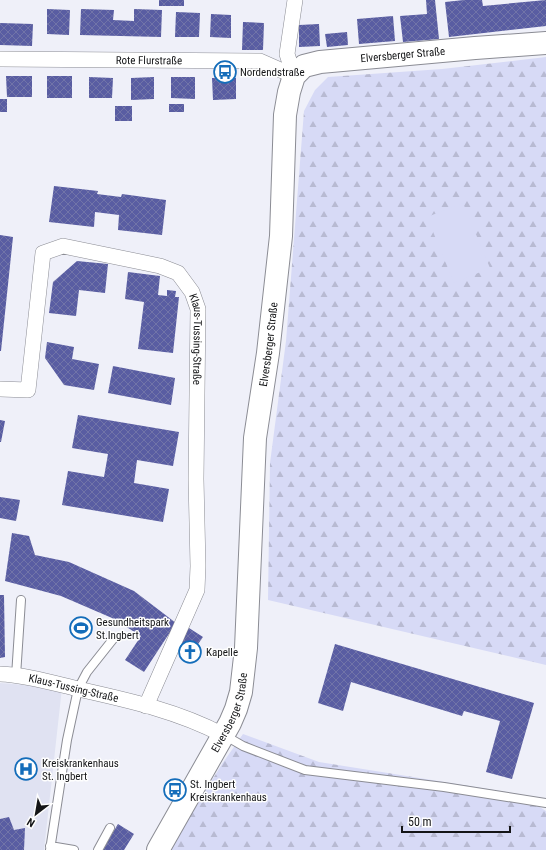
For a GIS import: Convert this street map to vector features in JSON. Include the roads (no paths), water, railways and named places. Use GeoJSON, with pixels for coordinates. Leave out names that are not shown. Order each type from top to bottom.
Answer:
{"type":"FeatureCollection","features":[{"type":"Feature","properties":{"kind":"main road","name":"Elversberger Straße"},"geometry":{"type":"LineString","coordinates":[[158,850],[224,734],[236,709],[241,692],[246,648],[255,438],[268,353],[281,236],[285,115],[289,92],[294,76],[304,66],[320,62],[468,48],[546,43]]}},
{"type":"Feature","properties":{"kind":"street"},"geometry":{"type":"LineString","coordinates":[[294,76],[287,54],[295,0]]}},
{"type":"Feature","properties":{"kind":"street","name":"Rote Flurstraße"},"geometry":{"type":"LineString","coordinates":[[0,59],[260,61],[294,76]]}},
{"type":"Feature","properties":{"kind":"street","name":"Klaus-Tussing-Straße"},"geometry":{"type":"LineString","coordinates":[[0,389],[28,390],[43,253],[63,246],[160,266],[178,273],[192,292],[198,309],[196,479],[198,566],[197,590],[146,706]]}},
{"type":"Feature","properties":{"kind":"street","name":"Klaus-Tussing-Straße"},"geometry":{"type":"LineString","coordinates":[[0,674],[122,698],[177,714],[204,724],[224,734]]}},
{"type":"Feature","properties":{"kind":"lane"},"geometry":{"type":"LineString","coordinates":[[16,676],[21,600]]}},
{"type":"Feature","properties":{"kind":"lane"},"geometry":{"type":"LineString","coordinates":[[74,850],[50,848],[68,740],[78,689],[87,672],[114,638]]}},
{"type":"Feature","properties":{"kind":"lane"},"geometry":{"type":"LineString","coordinates":[[224,734],[243,746],[305,770],[444,787],[546,803]]}},
{"type":"Feature","properties":{"kind":"lane"},"geometry":{"type":"LineString","coordinates":[[98,850],[110,828]]}},
{"type":"Feature","properties":{"kind":"place","name":"Nordendstraße"},"geometry":{"type":"Point","coordinates":[225,72]}},
{"type":"Feature","properties":{"kind":"place","name":"Gesundheitspark St.Ingbert"},"geometry":{"type":"Point","coordinates":[81,628]}},
{"type":"Feature","properties":{"kind":"place","name":"Kapelle"},"geometry":{"type":"Point","coordinates":[190,652]}},
{"type":"Feature","properties":{"kind":"place","name":"Kreiskrankenhaus St. Ingbert"},"geometry":{"type":"Point","coordinates":[26,769]}},
{"type":"Feature","properties":{"kind":"place","name":"St. Ingbert Kreiskrankenhaus"},"geometry":{"type":"Point","coordinates":[175,790]}}]}
